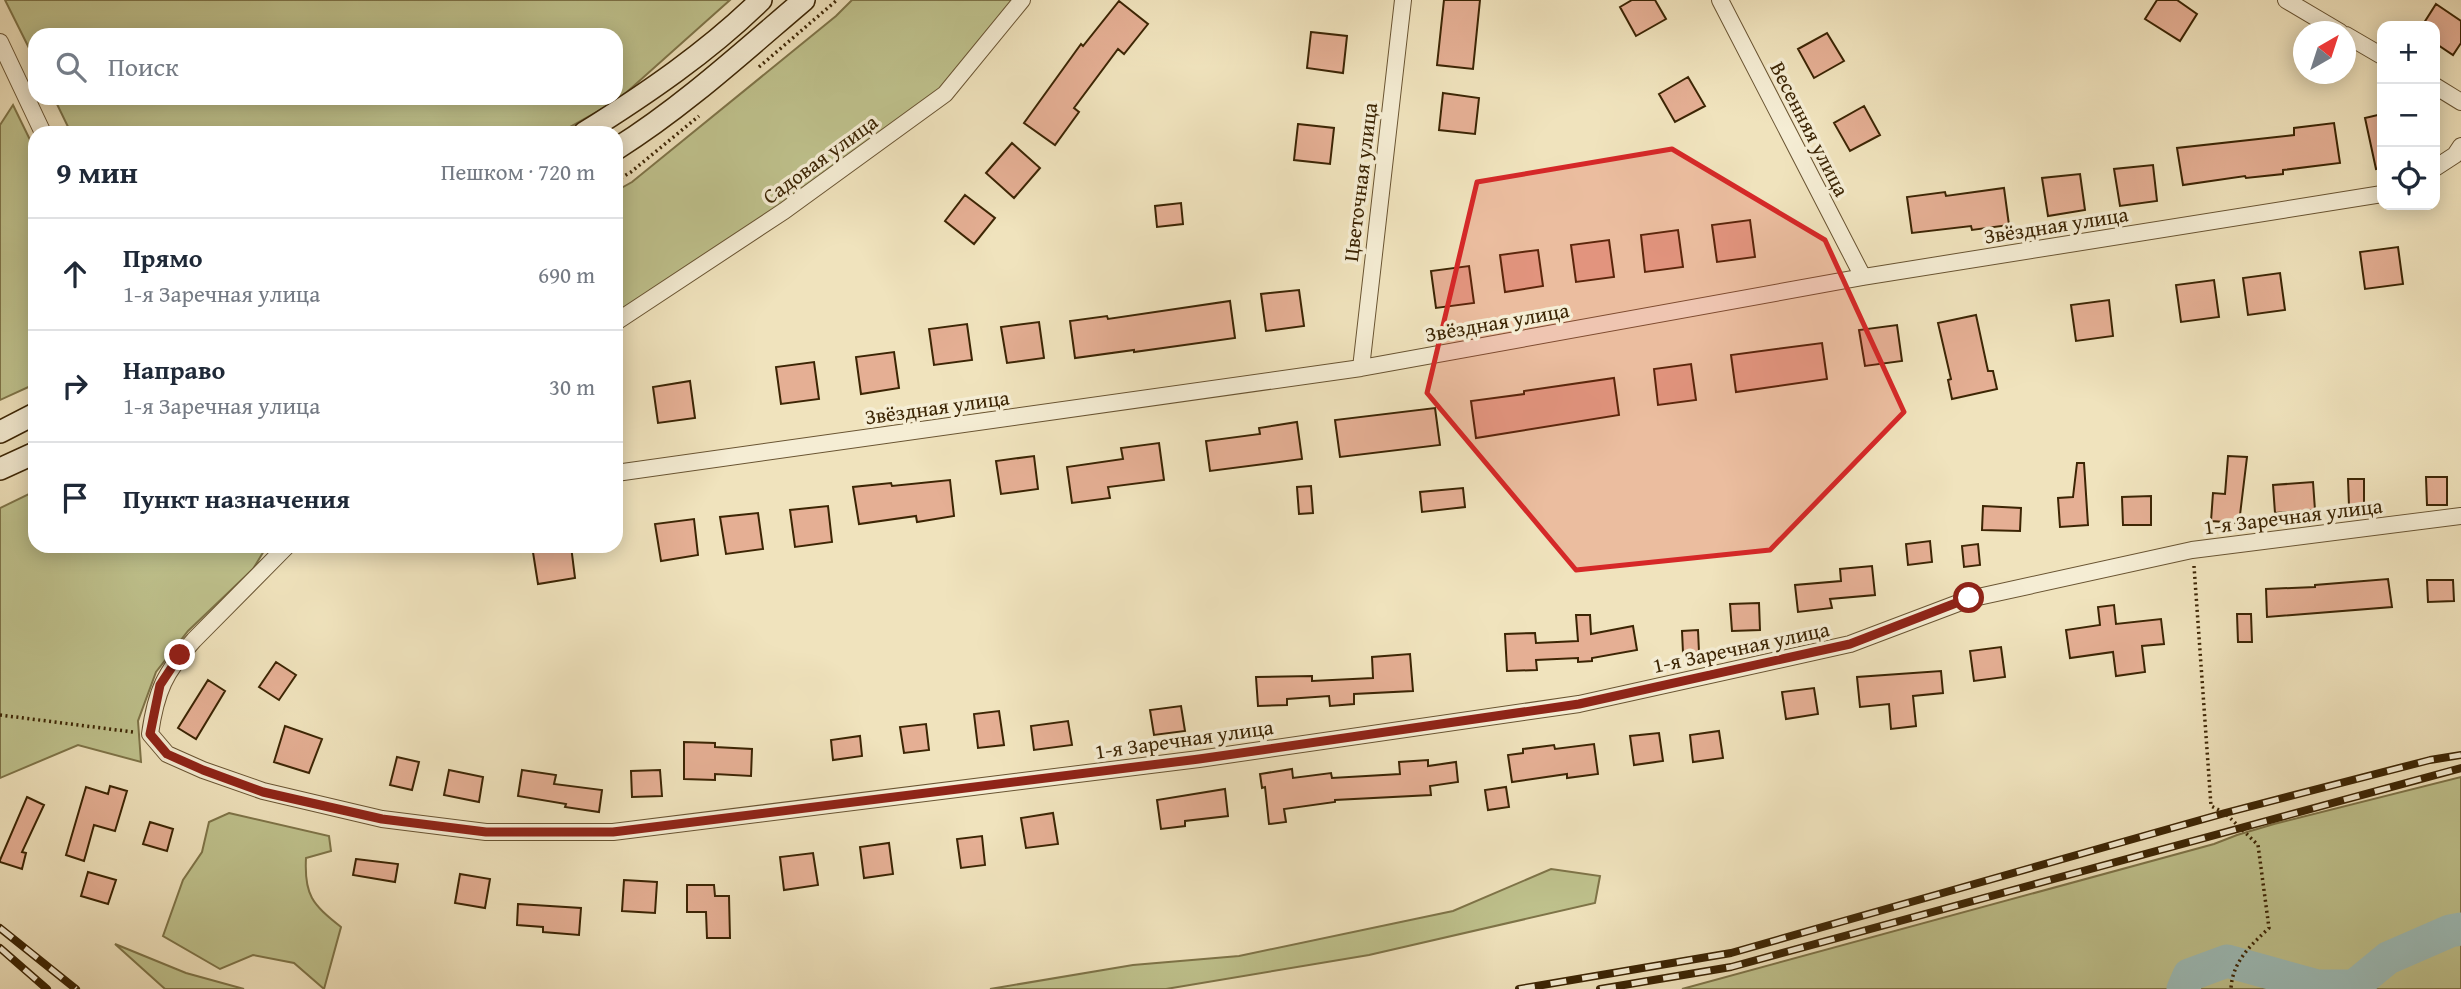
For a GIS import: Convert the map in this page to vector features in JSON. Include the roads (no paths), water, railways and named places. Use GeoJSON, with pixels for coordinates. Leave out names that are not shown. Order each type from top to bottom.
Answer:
{"type":"FeatureCollection","features":[{"type":"Feature","properties":{"kind":"main road"},"geometry":{"type":"LineString","coordinates":[[595,126],[645,94],[738,23],[761,0]]}},
{"type":"Feature","properties":{"kind":"main road"},"geometry":{"type":"LineString","coordinates":[[623,145],[734,60],[804,0]]}},
{"type":"Feature","properties":{"kind":"main road"},"geometry":{"type":"LineString","coordinates":[[0,432],[28,418]]}},
{"type":"Feature","properties":{"kind":"main road"},"geometry":{"type":"LineString","coordinates":[[0,469],[28,456]]}},
{"type":"Feature","properties":{"kind":"street","name":"Садовая улица"},"geometry":{"type":"LineString","coordinates":[[623,317],[784,211],[945,94],[1022,0]]}},
{"type":"Feature","properties":{"kind":"street","name":"Цветочная улица"},"geometry":{"type":"LineString","coordinates":[[1361,368],[1403,0]]}},
{"type":"Feature","properties":{"kind":"street","name":"Весенняя улица"},"geometry":{"type":"LineString","coordinates":[[1720,0],[1863,278]]}},
{"type":"Feature","properties":{"kind":"street"},"geometry":{"type":"LineString","coordinates":[[2286,0],[2321,21]]}},
{"type":"Feature","properties":{"kind":"street"},"geometry":{"type":"LineString","coordinates":[[2356,41],[2377,53]]}},
{"type":"Feature","properties":{"kind":"street"},"geometry":{"type":"LineString","coordinates":[[0,43],[28,102]]}},
{"type":"Feature","properties":{"kind":"street"},"geometry":{"type":"LineString","coordinates":[[2440,89],[2461,102]]}},
{"type":"Feature","properties":{"kind":"street"},"geometry":{"type":"LineString","coordinates":[[30,105],[40,126]]}},
{"type":"Feature","properties":{"kind":"street"},"geometry":{"type":"LineString","coordinates":[[2440,165],[2455,155],[2461,146]]}},
{"type":"Feature","properties":{"kind":"street","name":"Звёздная улица"},"geometry":{"type":"LineString","coordinates":[[623,472],[1361,368],[1863,278],[2377,195]]}},
{"type":"Feature","properties":{"kind":"street","name":"1-я Заречная улица"},"geometry":{"type":"LineString","coordinates":[[280,553],[180,655],[160,685],[150,734],[167,754],[263,792],[382,819],[486,832],[613,832],[1199,759],[1579,704],[1850,644],[1969,598],[2192,550],[2461,516]]}},
{"type":"Feature","properties":{"kind":"waterway"},"geometry":{"type":"LineString","coordinates":[[2183,989],[2189,975],[2227,961],[2317,986],[2354,986],[2388,958],[2450,931],[2461,929]]}},
{"type":"Feature","properties":{"kind":"railway"},"geometry":{"type":"LineString","coordinates":[[1519,989],[1731,953],[2225,813],[2430,760],[2461,755]]}},
{"type":"Feature","properties":{"kind":"railway"},"geometry":{"type":"LineString","coordinates":[[1600,989],[1731,967],[2461,768]]}},
{"type":"Feature","properties":{"kind":"railway"},"geometry":{"type":"LineString","coordinates":[[0,928],[76,989]]}},
{"type":"Feature","properties":{"kind":"railway"},"geometry":{"type":"LineString","coordinates":[[0,948],[47,989]]}}]}
